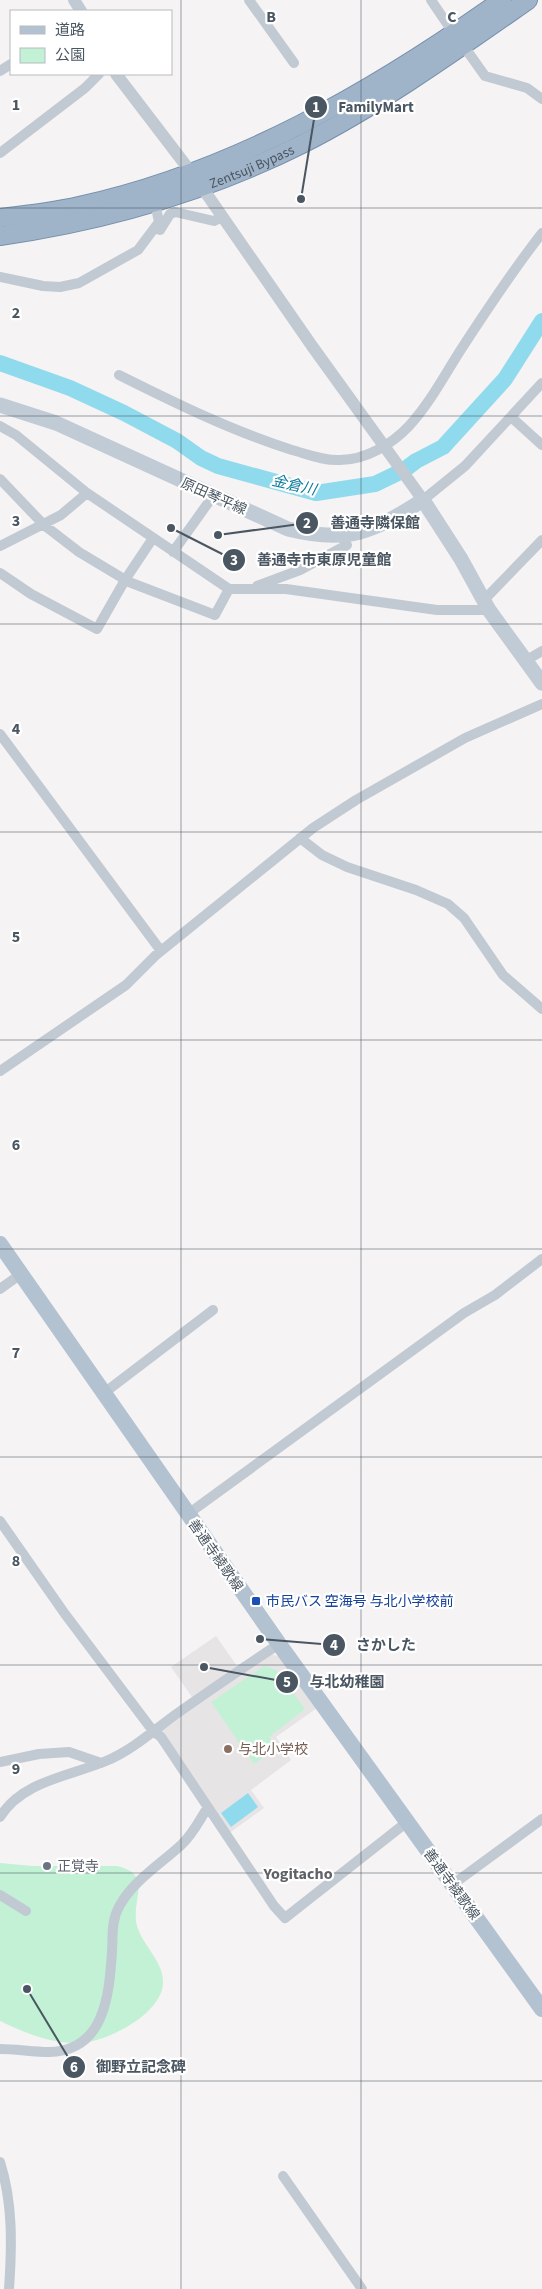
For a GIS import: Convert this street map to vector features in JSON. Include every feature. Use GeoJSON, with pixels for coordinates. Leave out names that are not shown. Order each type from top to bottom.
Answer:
{"type":"FeatureCollection","features":[{"type":"Feature","properties":{"kind":"highway","name":"Zentsuji Bypass"},"geometry":{"type":"LineString","coordinates":[[0,236],[83,222],[155,203],[202,187],[261,163],[303,143],[382,97],[459,40],[502,0]]}},
{"type":"Feature","properties":{"kind":"highway","name":"Zentsuji Bypass"},"geometry":{"type":"LineString","coordinates":[[0,218],[80,206],[191,173],[263,142],[334,107],[403,67],[459,40],[528,0]]}},
{"type":"Feature","properties":{"kind":"main road","name":"原田琴平線"},"geometry":{"type":"LineString","coordinates":[[0,405],[56,423],[288,529],[315,536],[341,536],[373,529],[393,519],[420,497]]}},
{"type":"Feature","properties":{"kind":"main road"},"geometry":{"type":"LineString","coordinates":[[420,497],[461,559],[487,605],[542,683]]}},
{"type":"Feature","properties":{"kind":"main road","name":"善通寺綾歌線"},"geometry":{"type":"LineString","coordinates":[[0,1244],[279,1644],[542,2009]]}},
{"type":"Feature","properties":{"kind":"street"},"geometry":{"type":"LineString","coordinates":[[249,0],[294,63]]}},
{"type":"Feature","properties":{"kind":"street"},"geometry":{"type":"LineString","coordinates":[[431,0],[484,76],[527,88],[542,99]]}},
{"type":"Feature","properties":{"kind":"street"},"geometry":{"type":"LineString","coordinates":[[0,153],[85,88],[98,75]]}},
{"type":"Feature","properties":{"kind":"street"},"geometry":{"type":"LineString","coordinates":[[117,75],[202,187],[420,497],[465,466],[542,383]]}},
{"type":"Feature","properties":{"kind":"street"},"geometry":{"type":"LineString","coordinates":[[138,250],[159,222],[155,203]]}},
{"type":"Feature","properties":{"kind":"street"},"geometry":{"type":"LineString","coordinates":[[0,278],[42,286],[60,287],[79,284],[154,241],[170,214],[175,212],[214,221],[222,217]]}},
{"type":"Feature","properties":{"kind":"street"},"geometry":{"type":"LineString","coordinates":[[119,375],[193,412],[271,443],[314,456],[339,460],[360,458],[377,451],[408,427],[428,402],[492,302],[542,233]]}},
{"type":"Feature","properties":{"kind":"street"},"geometry":{"type":"LineString","coordinates":[[511,417],[542,445]]}},
{"type":"Feature","properties":{"kind":"street"},"geometry":{"type":"LineString","coordinates":[[0,426],[16,435],[87,493],[229,589],[286,589],[438,610],[487,605],[542,540]]}},
{"type":"Feature","properties":{"kind":"street"},"geometry":{"type":"LineString","coordinates":[[0,479],[44,525],[79,552],[125,580],[215,615],[229,589]]}},
{"type":"Feature","properties":{"kind":"street"},"geometry":{"type":"LineString","coordinates":[[0,546],[61,515],[87,493]]}},
{"type":"Feature","properties":{"kind":"street"},"geometry":{"type":"LineString","coordinates":[[173,552],[213,496]]}},
{"type":"Feature","properties":{"kind":"street"},"geometry":{"type":"LineString","coordinates":[[252,588],[300,570],[347,545],[341,536]]}},
{"type":"Feature","properties":{"kind":"street"},"geometry":{"type":"LineString","coordinates":[[0,572],[31,594],[97,629],[125,580],[153,538]]}},
{"type":"Feature","properties":{"kind":"street"},"geometry":{"type":"LineString","coordinates":[[525,661],[542,652]]}},
{"type":"Feature","properties":{"kind":"street"},"geometry":{"type":"LineString","coordinates":[[0,1071],[126,985],[161,951],[300,838],[356,800],[465,738],[542,704]]}},
{"type":"Feature","properties":{"kind":"street"},"geometry":{"type":"LineString","coordinates":[[0,734],[161,951]]}},
{"type":"Feature","properties":{"kind":"street"},"geometry":{"type":"LineString","coordinates":[[300,838],[322,855],[347,867],[416,890],[448,904],[464,918],[503,975],[542,1009]]}},
{"type":"Feature","properties":{"kind":"street"},"geometry":{"type":"LineString","coordinates":[[188,1514],[464,1313],[495,1296],[542,1259]]}},
{"type":"Feature","properties":{"kind":"street"},"geometry":{"type":"LineString","coordinates":[[0,1289],[22,1274]]}},
{"type":"Feature","properties":{"kind":"street"},"geometry":{"type":"LineString","coordinates":[[104,1393],[214,1310]]}},
{"type":"Feature","properties":{"kind":"street"},"geometry":{"type":"LineString","coordinates":[[0,1521],[61,1609],[152,1731],[161,1737],[274,1906],[285,1918],[407,1822]]}},
{"type":"Feature","properties":{"kind":"street"},"geometry":{"type":"LineString","coordinates":[[0,1817],[18,1797],[37,1786],[63,1775],[101,1763],[135,1744],[279,1644]]}},
{"type":"Feature","properties":{"kind":"street"},"geometry":{"type":"LineString","coordinates":[[0,1762],[39,1754],[69,1752],[101,1763]]}},
{"type":"Feature","properties":{"kind":"street"},"geometry":{"type":"LineString","coordinates":[[0,2049],[50,2052],[72,2048],[90,2037],[99,2024],[103,2010],[110,1966],[111,1928],[120,1905],[137,1884],[184,1842],[208,1807]]}},
{"type":"Feature","properties":{"kind":"street"},"geometry":{"type":"LineString","coordinates":[[452,1885],[542,1819]]}},
{"type":"Feature","properties":{"kind":"street"},"geometry":{"type":"LineString","coordinates":[[0,1895],[26,1911]]}},
{"type":"Feature","properties":{"kind":"street"},"geometry":{"type":"LineString","coordinates":[[0,2162],[8,2198],[12,2241],[9,2289]]}},
{"type":"Feature","properties":{"kind":"street"},"geometry":{"type":"LineString","coordinates":[[283,2176],[362,2289]]}},
{"type":"Feature","properties":{"kind":"shaded area"},"geometry":{"type":"Polygon","coordinates":[[[216,1636],[237,1666],[192,1697],[171,1667],[216,1636]]]}},
{"type":"Feature","properties":{"kind":"shaded area","name":"与北小学校"},"geometry":{"type":"Polygon","coordinates":[[[271,1654],[281,1657],[317,1708],[276,1737],[291,1760],[251,1790],[264,1808],[228,1834],[161,1731],[271,1654]]]}},
{"type":"Feature","properties":{"kind":"green space"},"geometry":{"type":"Polygon","coordinates":[[[264,1666],[276,1670],[305,1709],[269,1737],[276,1748],[254,1764],[211,1702],[264,1666]]]}},
{"type":"Feature","properties":{"kind":"green space"},"geometry":{"type":"Polygon","coordinates":[[[0,1863],[32,1866],[117,1866],[128,1870],[134,1875],[138,1881],[136,1921],[138,1929],[156,1959],[162,1975],[163,1983],[160,1994],[153,2005],[143,2015],[118,2032],[104,2038],[80,2043],[49,2040],[0,2021],[0,1863]]]}},
{"type":"Feature","properties":{"kind":"water"},"geometry":{"type":"Polygon","coordinates":[[[248,1793],[258,1807],[231,1827],[221,1813],[248,1793]]]}},
{"type":"Feature","properties":{"kind":"waterway","name":"金倉川"},"geometry":{"type":"LineString","coordinates":[[0,363],[70,388],[124,413],[177,441],[201,458],[218,466],[316,493],[375,484],[404,470],[416,461],[443,447],[505,379],[542,321]]}},
{"type":"Feature","properties":{"kind":"place","name":"FamilyMart"},"geometry":{"type":"Point","coordinates":[301,199]}},
{"type":"Feature","properties":{"kind":"place","name":"善通寺市東原児童館"},"geometry":{"type":"Point","coordinates":[171,528]}},
{"type":"Feature","properties":{"kind":"place","name":"善通寺隣保館"},"geometry":{"type":"Point","coordinates":[218,535]}},
{"type":"Feature","properties":{"kind":"place","name":"市民バス 空海号 与北小学校前"},"geometry":{"type":"Point","coordinates":[256,1601]}},
{"type":"Feature","properties":{"kind":"place","name":"さかした"},"geometry":{"type":"Point","coordinates":[260,1639]}},
{"type":"Feature","properties":{"kind":"place","name":"与北幼稚園"},"geometry":{"type":"Point","coordinates":[204,1667]}},
{"type":"Feature","properties":{"kind":"place","name":"与北小学校"},"geometry":{"type":"Point","coordinates":[228,1749]}},
{"type":"Feature","properties":{"kind":"place","name":"正覚寺"},"geometry":{"type":"Point","coordinates":[47,1866]}},
{"type":"Feature","properties":{"kind":"place","name":"御野立記念碑"},"geometry":{"type":"Point","coordinates":[27,1989]}},
{"type":"Feature","properties":{"kind":"district","name":"Yogitacho"},"geometry":{"type":"Point","coordinates":[298,1873]}}]}
